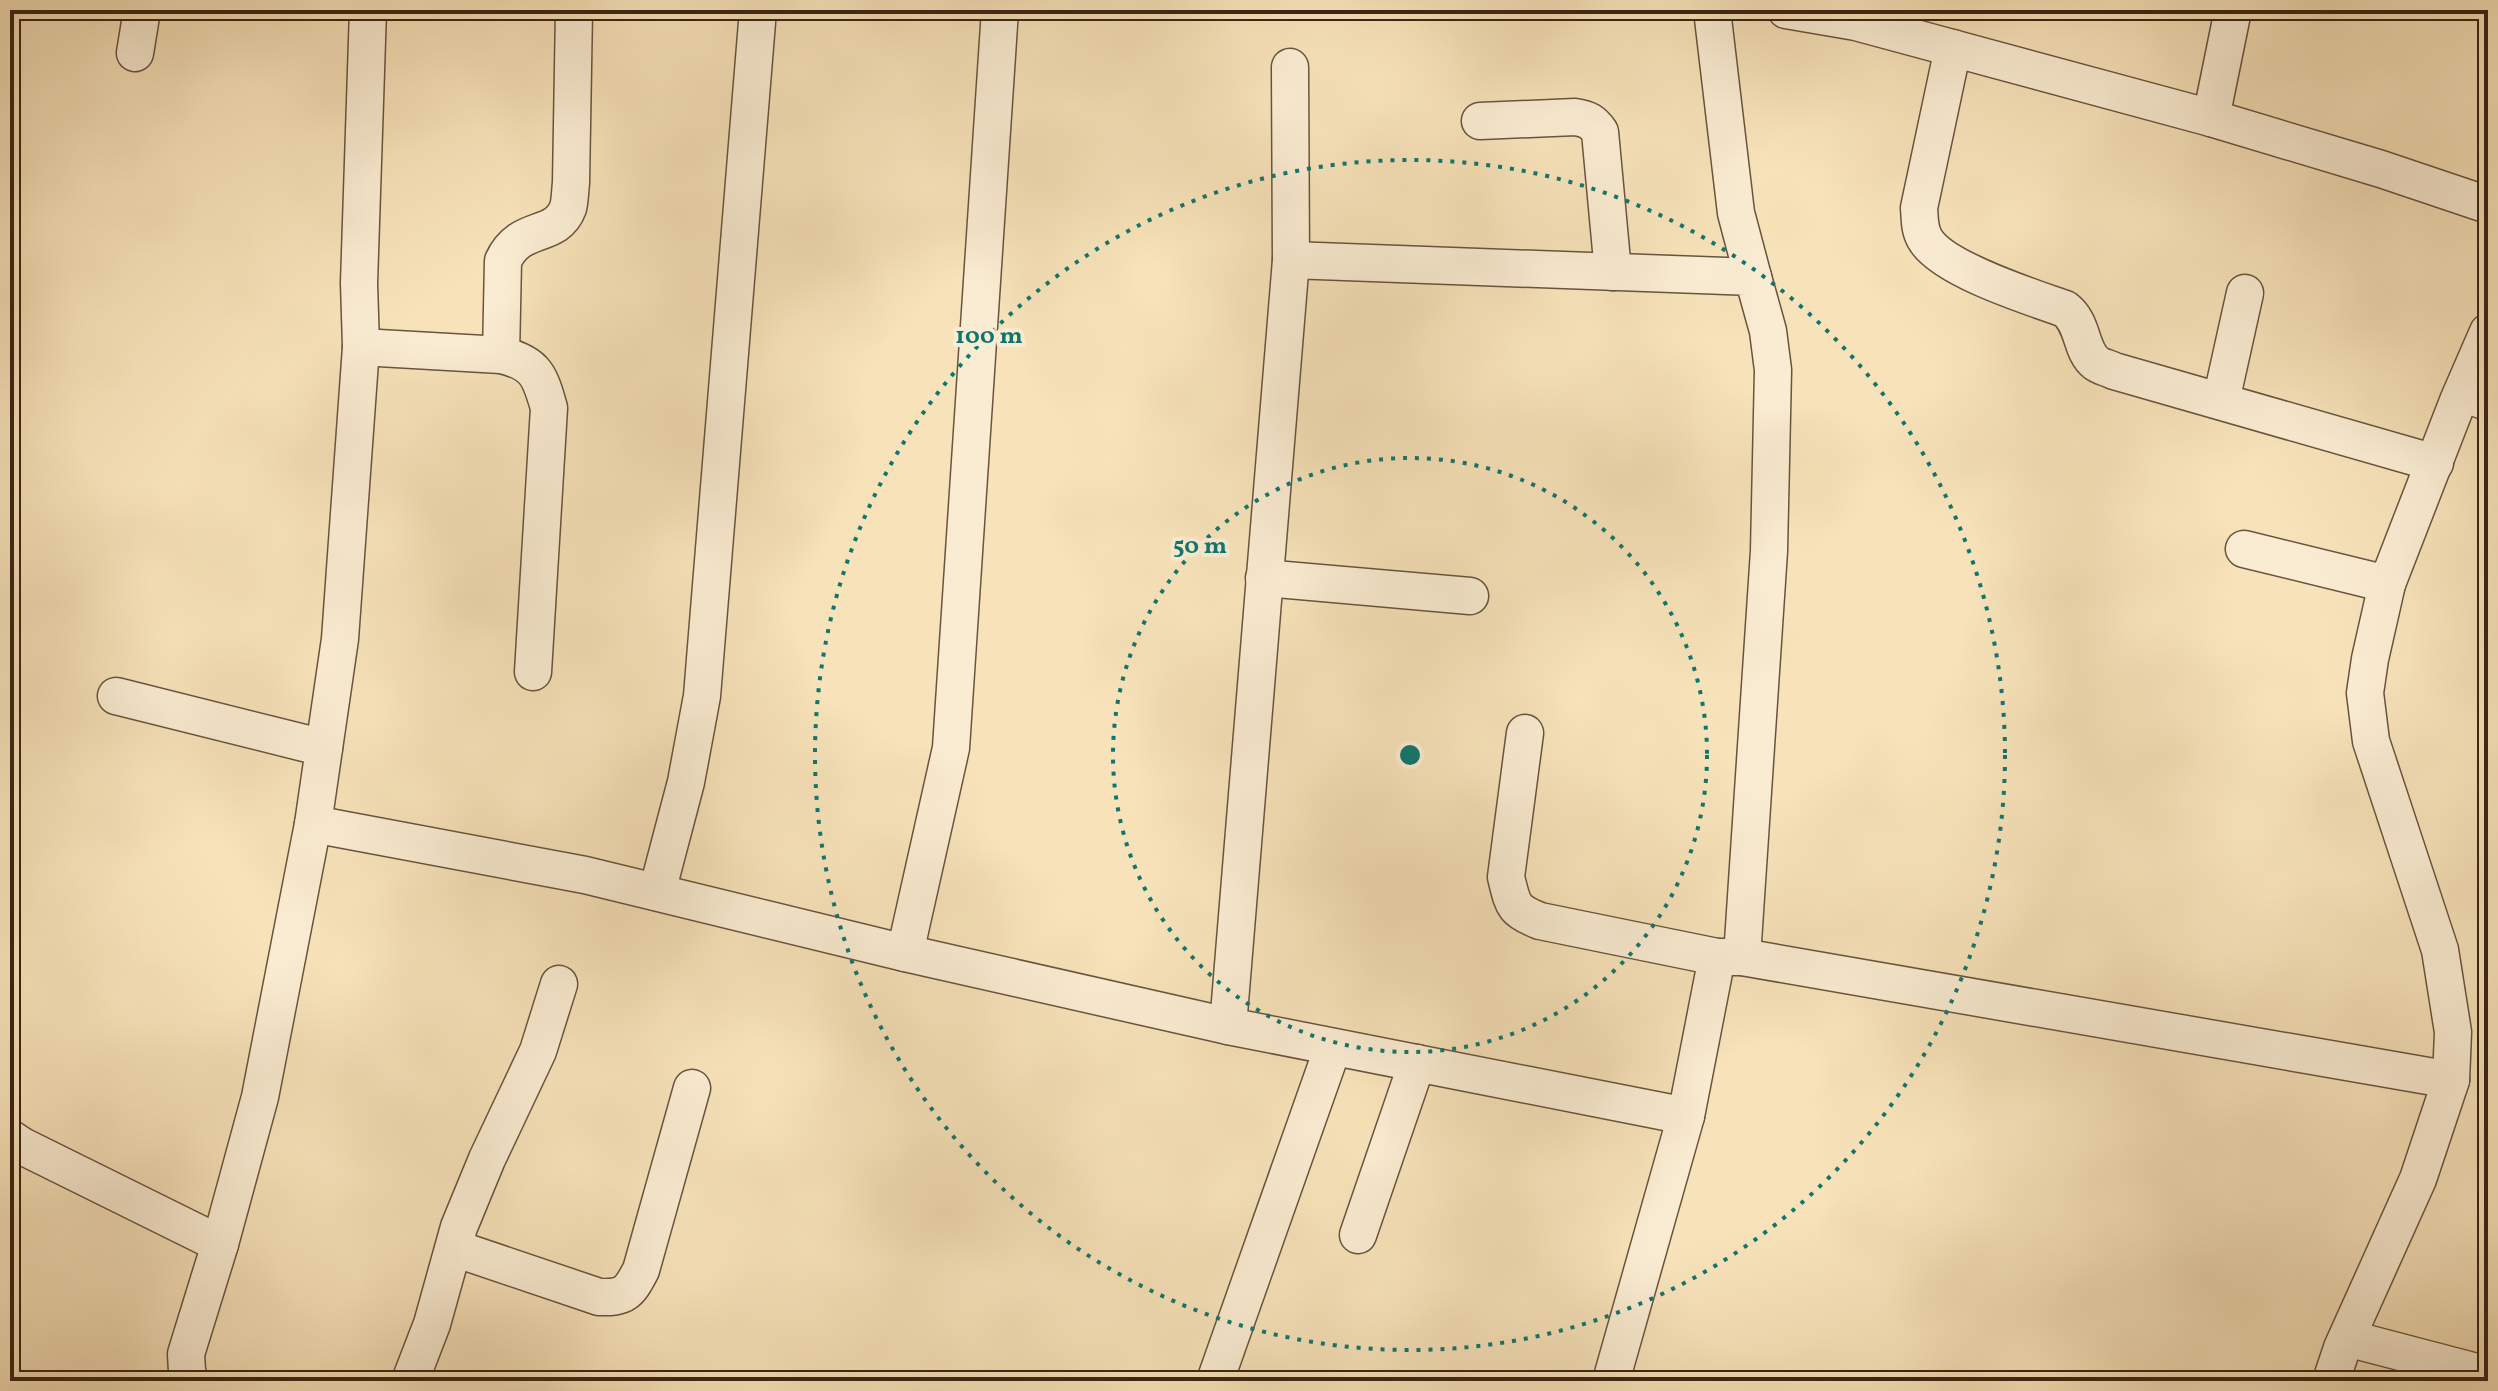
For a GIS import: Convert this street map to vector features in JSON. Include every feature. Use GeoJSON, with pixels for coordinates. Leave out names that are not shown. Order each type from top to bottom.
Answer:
{"type":"FeatureCollection","features":[{"type":"Feature","properties":{"kind":"street"},"geometry":{"type":"LineString","coordinates":[[135,53],[142,10]]}},
{"type":"Feature","properties":{"kind":"street"},"geometry":{"type":"LineString","coordinates":[[180,1372],[220,1244],[260,1097],[313,824],[340,639],[361,347],[359,283],[368,10]]}},
{"type":"Feature","properties":{"kind":"street"},"geometry":{"type":"LineString","coordinates":[[501,355],[503,261],[509,248],[519,238],[560,222],[568,207],[574,10]]}},
{"type":"Feature","properties":{"kind":"street"},"geometry":{"type":"LineString","coordinates":[[657,892],[686,782],[702,696],[758,10]]}},
{"type":"Feature","properties":{"kind":"street"},"geometry":{"type":"LineString","coordinates":[[905,953],[951,748],[1000,10]]}},
{"type":"Feature","properties":{"kind":"street"},"geometry":{"type":"LineString","coordinates":[[1611,1381],[1729,957],[1769,551],[1773,370],[1768,331],[1736,213],[1712,10]]}},
{"type":"Feature","properties":{"kind":"street"},"geometry":{"type":"LineString","coordinates":[[1786,10],[1856,22],[2211,118],[2488,205]]}},
{"type":"Feature","properties":{"kind":"street"},"geometry":{"type":"LineString","coordinates":[[2211,118],[2233,10]]}},
{"type":"Feature","properties":{"kind":"street"},"geometry":{"type":"LineString","coordinates":[[1953,48],[1919,208],[1920,229],[1927,242],[1949,260],[1981,278],[2065,309],[2073,315],[2088,352],[2096,363],[2435,463]]}},
{"type":"Feature","properties":{"kind":"street"},"geometry":{"type":"LineString","coordinates":[[1228,1026],[1291,260],[1290,67]]}},
{"type":"Feature","properties":{"kind":"street"},"geometry":{"type":"LineString","coordinates":[[1480,121],[1575,117],[1587,119],[1595,125],[1600,132],[1613,272]]}},
{"type":"Feature","properties":{"kind":"street"},"geometry":{"type":"LineString","coordinates":[[1291,260],[1753,277]]}},
{"type":"Feature","properties":{"kind":"street"},"geometry":{"type":"LineString","coordinates":[[2221,401],[2245,293]]}},
{"type":"Feature","properties":{"kind":"street"},"geometry":{"type":"LineString","coordinates":[[2331,1381],[2418,1179],[2451,1080],[2453,1032],[2440,950],[2371,741],[2365,693],[2387,584],[2435,463],[2473,407],[2488,332]]}},
{"type":"Feature","properties":{"kind":"street"},"geometry":{"type":"LineString","coordinates":[[361,347],[501,355],[518,359],[533,368],[542,383],[549,408],[533,672]]}},
{"type":"Feature","properties":{"kind":"street"},"geometry":{"type":"LineString","coordinates":[[2244,549],[2387,584]]}},
{"type":"Feature","properties":{"kind":"street"},"geometry":{"type":"LineString","coordinates":[[1264,578],[1470,596]]}},
{"type":"Feature","properties":{"kind":"street"},"geometry":{"type":"LineString","coordinates":[[116,696],[324,748]]}},
{"type":"Feature","properties":{"kind":"street"},"geometry":{"type":"LineString","coordinates":[[1525,733],[1506,877],[1511,899],[1521,913],[1540,921],[1729,957],[2451,1080]]}},
{"type":"Feature","properties":{"kind":"street"},"geometry":{"type":"LineString","coordinates":[[313,824],[585,875],[905,953],[1228,1026],[1686,1116]]}},
{"type":"Feature","properties":{"kind":"street"},"geometry":{"type":"LineString","coordinates":[[410,1381],[432,1324],[459,1227],[538,1051],[559,984]]}},
{"type":"Feature","properties":{"kind":"street"},"geometry":{"type":"LineString","coordinates":[[1215,1381],[1333,1047]]}},
{"type":"Feature","properties":{"kind":"street"},"geometry":{"type":"LineString","coordinates":[[1358,1235],[1417,1063]]}},
{"type":"Feature","properties":{"kind":"street"},"geometry":{"type":"LineString","coordinates":[[454,1248],[599,1297],[617,1298],[631,1290],[641,1270],[692,1088]]}},
{"type":"Feature","properties":{"kind":"street"},"geometry":{"type":"LineString","coordinates":[[14,1149],[220,1244]]}},
{"type":"Feature","properties":{"kind":"street"},"geometry":{"type":"LineString","coordinates":[[2347,1338],[2488,1375]]}}]}
